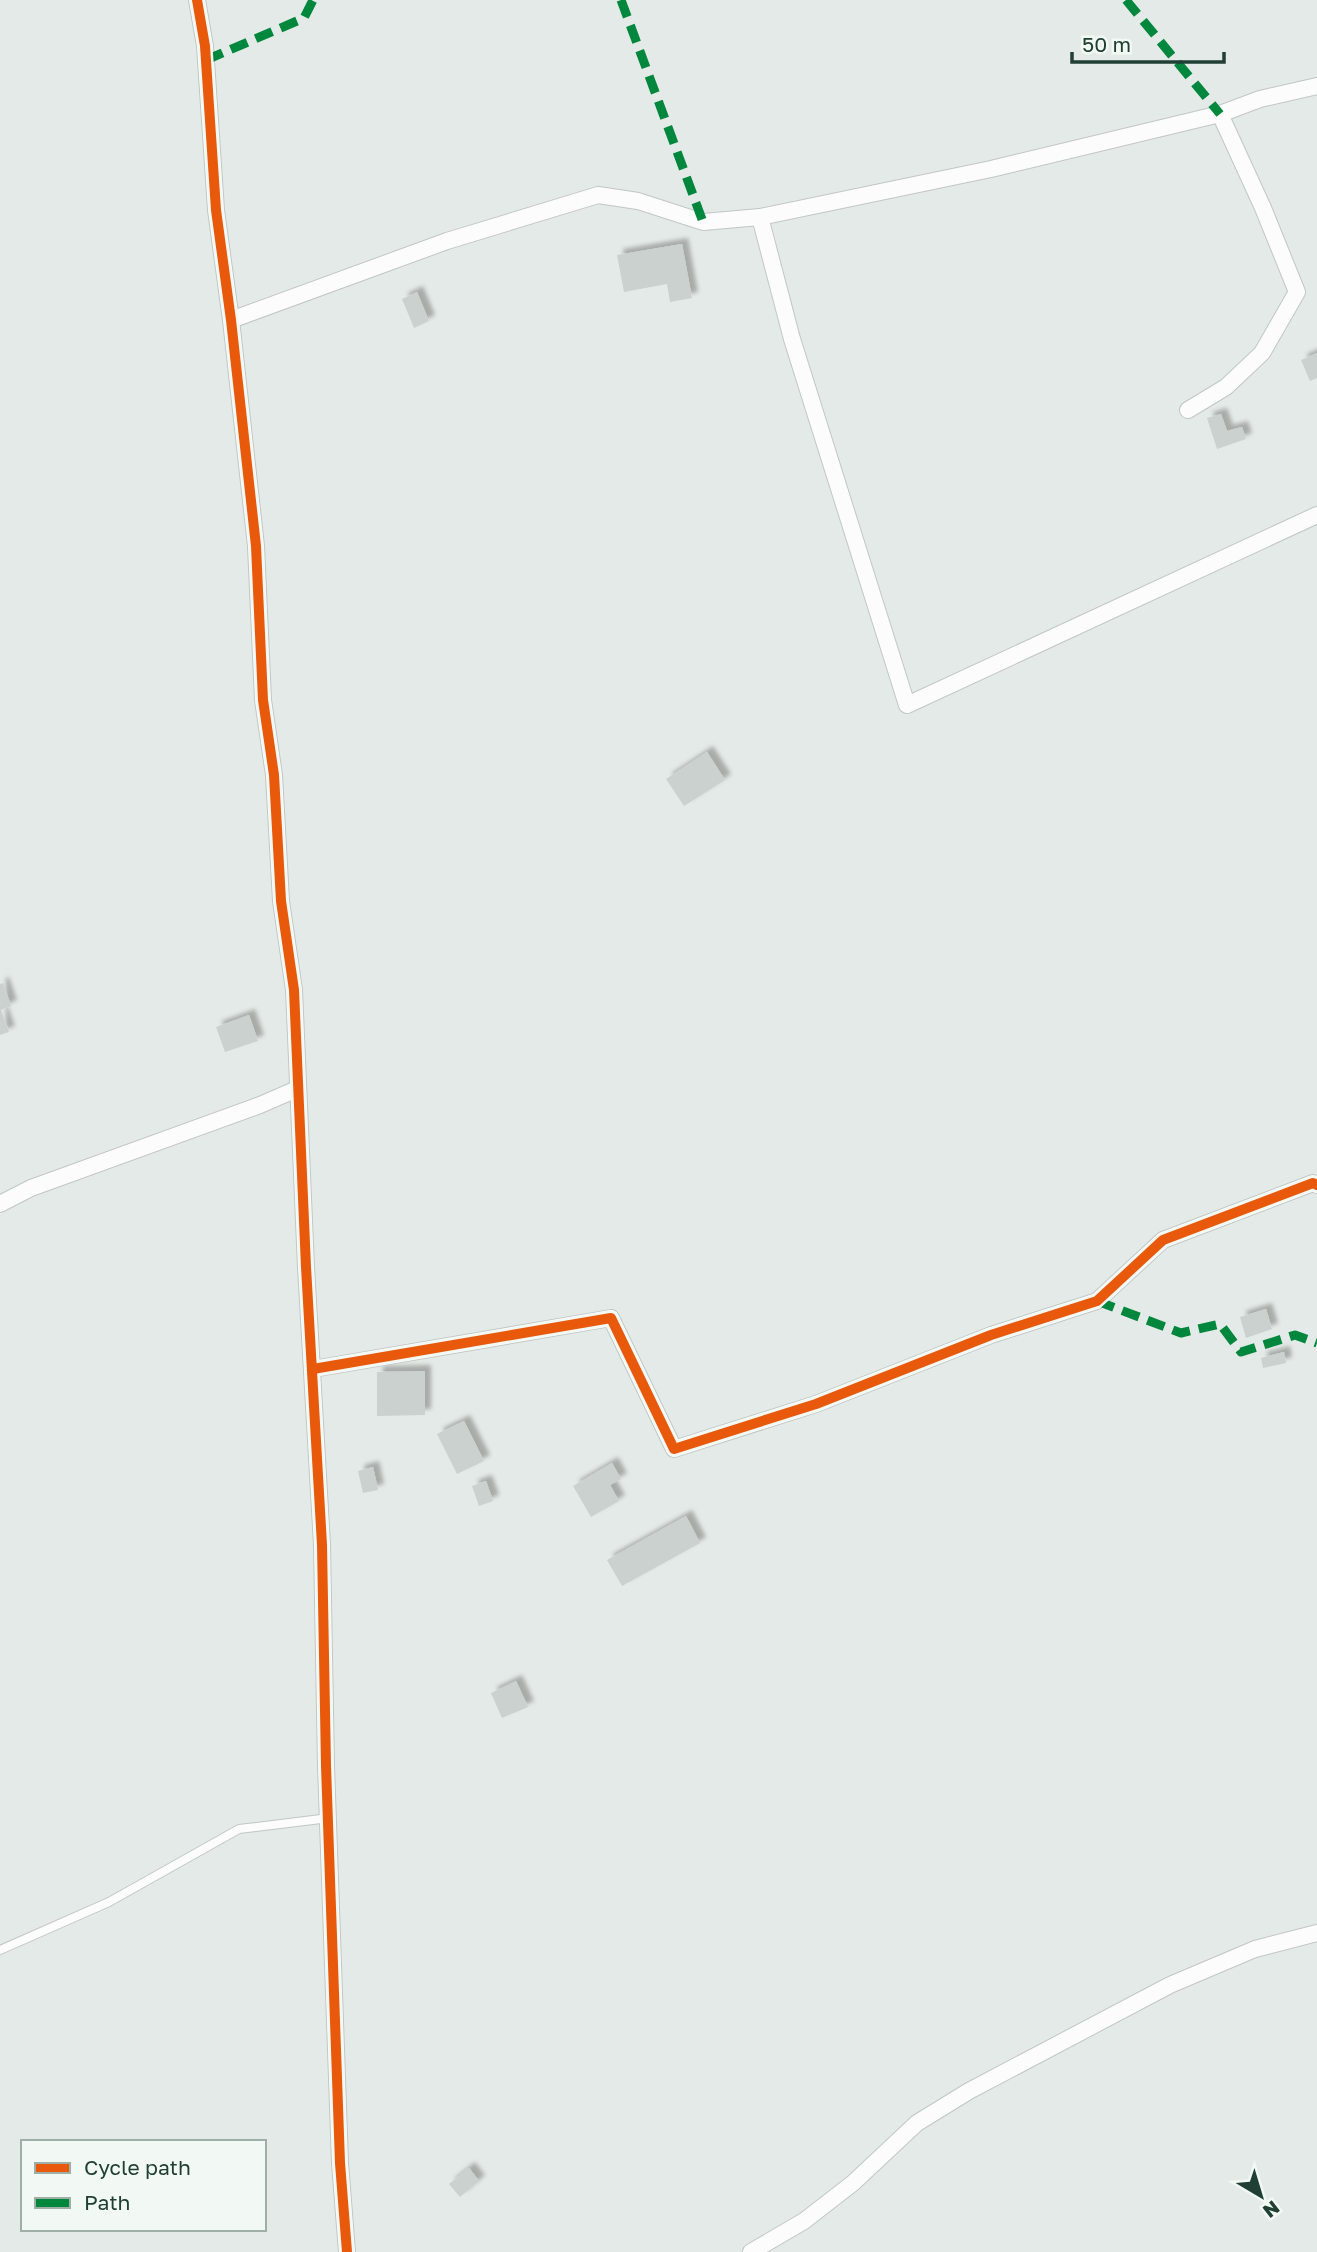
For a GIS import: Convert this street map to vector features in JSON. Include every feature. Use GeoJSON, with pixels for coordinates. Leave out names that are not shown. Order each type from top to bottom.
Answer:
{"type":"FeatureCollection","features":[{"type":"Feature","properties":{"kind":"street"},"geometry":{"type":"LineString","coordinates":[[197,0],[205,46],[216,210],[232,320],[256,546],[264,700],[274,775],[281,901],[293,990],[322,1545],[340,2163],[347,2252]]}},
{"type":"Feature","properties":{"kind":"street"},"geometry":{"type":"LineString","coordinates":[[232,320],[447,241],[598,195],[638,201],[703,222],[760,217],[991,169],[1220,114],[1260,99],[1317,86]]}},
{"type":"Feature","properties":{"kind":"street"},"geometry":{"type":"LineString","coordinates":[[1188,410],[1226,387],[1262,353],[1297,292],[1263,208],[1220,114]]}},
{"type":"Feature","properties":{"kind":"street"},"geometry":{"type":"LineString","coordinates":[[760,217],[792,339],[907,705],[1317,515]]}},
{"type":"Feature","properties":{"kind":"street"},"geometry":{"type":"LineString","coordinates":[[0,1203],[30,1188],[298,1089]]}},
{"type":"Feature","properties":{"kind":"street"},"geometry":{"type":"LineString","coordinates":[[313,1369],[611,1318],[674,1449],[816,1404],[990,1335],[1097,1301],[1163,1240],[1313,1183],[1317,1185]]}},
{"type":"Feature","properties":{"kind":"street"},"geometry":{"type":"LineString","coordinates":[[751,2252],[804,2221],[853,2183],[917,2123],[969,2091],[1170,1985],[1255,1949],[1317,1933]]}},
{"type":"Feature","properties":{"kind":"lane"},"geometry":{"type":"LineString","coordinates":[[0,1950],[109,1902],[239,1829],[329,1818]]}},
{"type":"Feature","properties":{"kind":"building"},"geometry":{"type":"Polygon","coordinates":[[[682,244],[692,298],[670,302],[667,284],[624,292],[617,255],[682,244]]]}},
{"type":"Feature","properties":{"kind":"building"},"geometry":{"type":"Polygon","coordinates":[[[417,292],[429,321],[414,328],[402,299],[417,292]]]}},
{"type":"Feature","properties":{"kind":"building"},"geometry":{"type":"Polygon","coordinates":[[[1317,353],[1317,378],[1310,381],[1301,360],[1317,353]]]}},
{"type":"Feature","properties":{"kind":"building"},"geometry":{"type":"Polygon","coordinates":[[[1221,414],[1227,431],[1242,427],[1246,439],[1217,449],[1207,418],[1221,414]]]}},
{"type":"Feature","properties":{"kind":"building"},"geometry":{"type":"Polygon","coordinates":[[[707,752],[725,780],[684,806],[666,779],[707,752]]]}},
{"type":"Feature","properties":{"kind":"building"},"geometry":{"type":"Polygon","coordinates":[[[3,983],[11,1006],[1,1010],[9,1032],[0,1035],[0,984],[3,983]]]}},
{"type":"Feature","properties":{"kind":"building"},"geometry":{"type":"Polygon","coordinates":[[[249,1015],[258,1041],[225,1052],[216,1027],[249,1015]]]}},
{"type":"Feature","properties":{"kind":"building"},"geometry":{"type":"Polygon","coordinates":[[[1266,1309],[1272,1329],[1246,1338],[1240,1317],[1266,1309]]]}},
{"type":"Feature","properties":{"kind":"building"},"geometry":{"type":"Polygon","coordinates":[[[1284,1352],[1286,1363],[1263,1368],[1261,1358],[1284,1352]]]}},
{"type":"Feature","properties":{"kind":"building"},"geometry":{"type":"Polygon","coordinates":[[[425,1371],[425,1415],[377,1416],[377,1372],[425,1371]]]}},
{"type":"Feature","properties":{"kind":"building"},"geometry":{"type":"Polygon","coordinates":[[[464,1421],[484,1461],[457,1474],[437,1434],[464,1421]]]}},
{"type":"Feature","properties":{"kind":"building"},"geometry":{"type":"Polygon","coordinates":[[[612,1463],[621,1479],[610,1485],[619,1501],[591,1517],[573,1486],[612,1463]]]}},
{"type":"Feature","properties":{"kind":"building"},"geometry":{"type":"Polygon","coordinates":[[[373,1467],[378,1490],[363,1493],[358,1471],[373,1467]]]}},
{"type":"Feature","properties":{"kind":"building"},"geometry":{"type":"Polygon","coordinates":[[[486,1481],[493,1501],[479,1506],[472,1486],[486,1481]]]}},
{"type":"Feature","properties":{"kind":"building"},"geometry":{"type":"Polygon","coordinates":[[[686,1516],[700,1543],[622,1586],[607,1560],[686,1516]]]}},
{"type":"Feature","properties":{"kind":"building"},"geometry":{"type":"Polygon","coordinates":[[[516,1681],[528,1707],[502,1718],[491,1693],[516,1681]]]}},
{"type":"Feature","properties":{"kind":"building"},"geometry":{"type":"Polygon","coordinates":[[[469,2168],[479,2181],[460,2197],[449,2184],[469,2168]]]}},
{"type":"Feature","properties":{"kind":"marked path"},"geometry":{"type":"LineString","coordinates":[[206,60],[304,18],[313,0]]}},
{"type":"Feature","properties":{"kind":"marked path"},"geometry":{"type":"LineString","coordinates":[[621,0],[703,222]]}},
{"type":"Feature","properties":{"kind":"marked path"},"geometry":{"type":"LineString","coordinates":[[1126,0],[1220,114]]}},
{"type":"Feature","properties":{"kind":"marked path"},"geometry":{"type":"LineString","coordinates":[[1097,1301],[1181,1333],[1220,1324],[1241,1352],[1295,1335],[1317,1343]]}},
{"type":"Feature","properties":{"kind":"cycle path"},"geometry":{"type":"LineString","coordinates":[[197,0],[205,46],[216,210],[256,546],[263,700],[274,775],[281,901],[294,990],[322,1545],[326,1766],[340,2163],[347,2252]]}},
{"type":"Feature","properties":{"kind":"cycle path"},"geometry":{"type":"LineString","coordinates":[[313,1369],[611,1318],[674,1449],[816,1404],[991,1335],[1097,1301],[1163,1240],[1313,1183],[1317,1185]]}}]}
